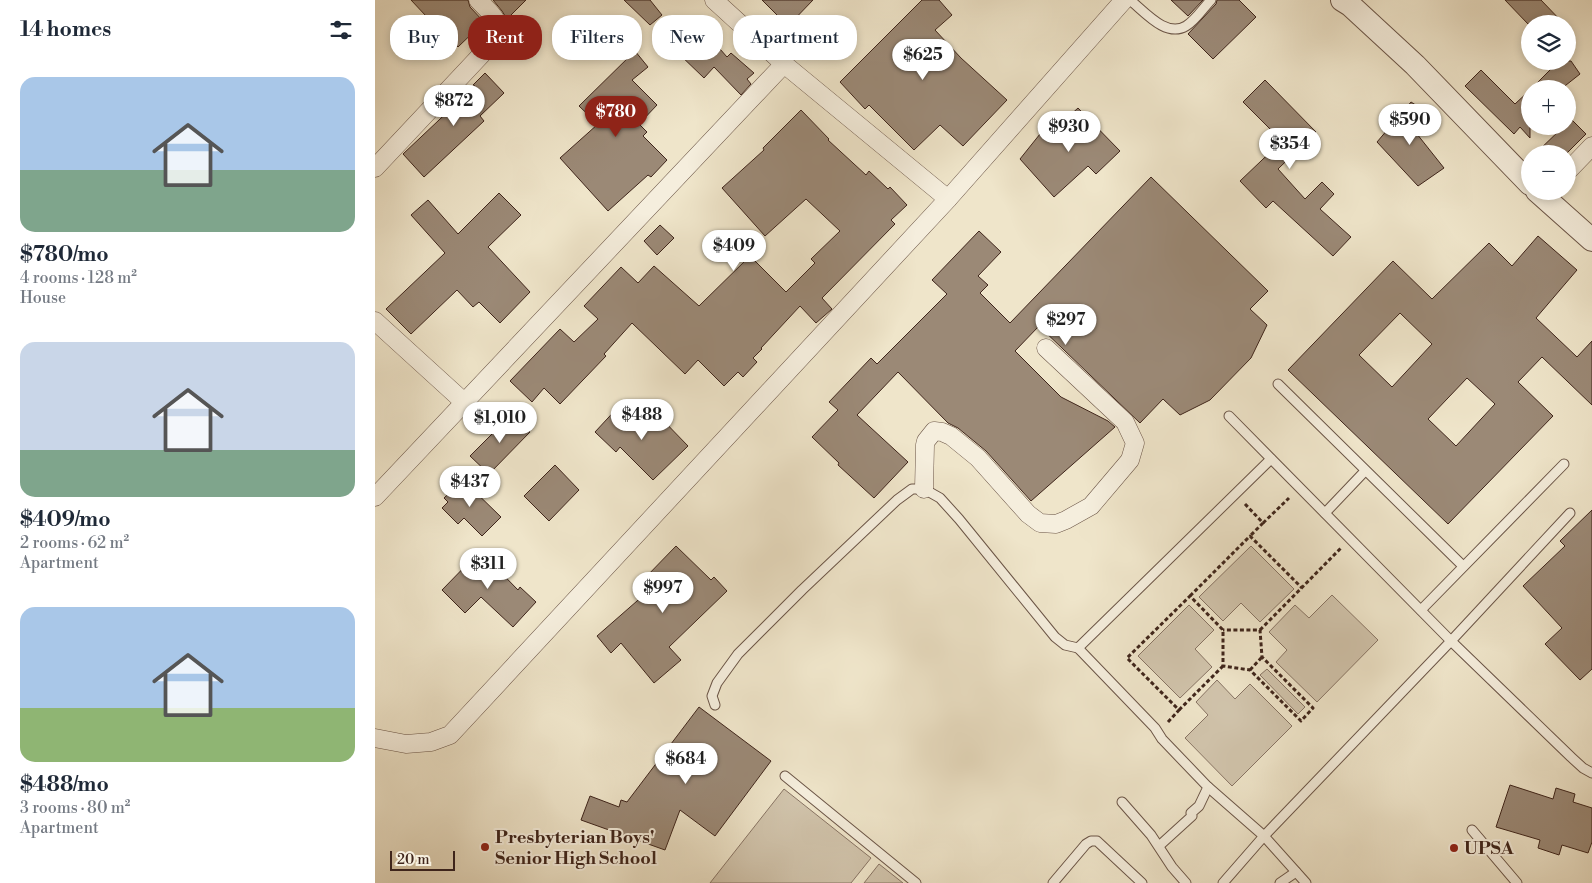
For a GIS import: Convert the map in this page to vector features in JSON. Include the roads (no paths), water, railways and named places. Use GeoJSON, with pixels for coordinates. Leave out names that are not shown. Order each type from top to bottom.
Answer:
{"type":"FeatureCollection","features":[{"type":"Feature","properties":{"kind":"street"},"geometry":{"type":"LineString","coordinates":[[375,168],[497,38],[500,29],[497,20],[478,0]]}},
{"type":"Feature","properties":{"kind":"street"},"geometry":{"type":"LineString","coordinates":[[714,0],[784,64],[948,198]]}},
{"type":"Feature","properties":{"kind":"street"},"geometry":{"type":"LineString","coordinates":[[375,738],[406,744],[431,742],[450,735],[948,198],[1124,0]]}},
{"type":"Feature","properties":{"kind":"street"},"geometry":{"type":"LineString","coordinates":[[1342,0],[1350,5],[1415,65],[1521,172]]}},
{"type":"Feature","properties":{"kind":"street"},"geometry":{"type":"LineString","coordinates":[[375,497],[784,64]]}},
{"type":"Feature","properties":{"kind":"street"},"geometry":{"type":"LineString","coordinates":[[1576,163],[1592,146]]}},
{"type":"Feature","properties":{"kind":"street"},"geometry":{"type":"LineString","coordinates":[[1550,200],[1592,240]]}},
{"type":"Feature","properties":{"kind":"street"},"geometry":{"type":"LineString","coordinates":[[375,320],[464,402]]}},
{"type":"Feature","properties":{"kind":"street"},"geometry":{"type":"LineString","coordinates":[[924,489],[926,441],[934,432],[942,432],[951,436],[978,458],[1028,514],[1040,523],[1056,524],[1091,506],[1130,460],[1135,443],[1125,422],[1046,348]]}},
{"type":"Feature","properties":{"kind":"lane"},"geometry":{"type":"LineString","coordinates":[[1130,0],[1162,26],[1171,30],[1186,26],[1211,0]]}},
{"type":"Feature","properties":{"kind":"lane"},"geometry":{"type":"LineString","coordinates":[[1278,384],[1463,566]]}},
{"type":"Feature","properties":{"kind":"lane"},"geometry":{"type":"LineString","coordinates":[[1229,416],[1451,641],[1571,758],[1592,773]]}},
{"type":"Feature","properties":{"kind":"lane"},"geometry":{"type":"LineString","coordinates":[[1078,648],[1271,459]]}},
{"type":"Feature","properties":{"kind":"lane"},"geometry":{"type":"LineString","coordinates":[[1421,610],[1564,464]]}},
{"type":"Feature","properties":{"kind":"lane"},"geometry":{"type":"LineString","coordinates":[[1325,513],[1365,471]]}},
{"type":"Feature","properties":{"kind":"lane"},"geometry":{"type":"LineString","coordinates":[[715,705],[712,696],[717,683],[738,654],[897,500],[912,489],[924,489],[940,498],[959,519],[1055,637],[1065,644],[1078,648],[1158,732],[1171,749],[1208,787],[1264,836],[1306,883]]}},
{"type":"Feature","properties":{"kind":"lane"},"geometry":{"type":"LineString","coordinates":[[1223,883],[1264,836],[1451,641],[1569,513]]}},
{"type":"Feature","properties":{"kind":"lane"},"geometry":{"type":"LineString","coordinates":[[785,776],[916,883]]}},
{"type":"Feature","properties":{"kind":"lane"},"geometry":{"type":"LineString","coordinates":[[1159,846],[1192,816],[1191,813],[1199,806],[1208,787]]}},
{"type":"Feature","properties":{"kind":"lane"},"geometry":{"type":"LineString","coordinates":[[1122,802],[1151,835],[1172,867],[1186,883]]}},
{"type":"Feature","properties":{"kind":"lane"},"geometry":{"type":"LineString","coordinates":[[1472,830],[1517,883]]}},
{"type":"Feature","properties":{"kind":"lane"},"geometry":{"type":"LineString","coordinates":[[1053,883],[1086,844],[1091,841],[1097,841],[1142,883]]}},
{"type":"Feature","properties":{"kind":"lane"},"geometry":{"type":"LineString","coordinates":[[1280,883],[1296,872]]}},
{"type":"Feature","properties":{"kind":"place","name":"Presbyterian Boys' Senior High School"},"geometry":{"type":"Point","coordinates":[485,847]}},
{"type":"Feature","properties":{"kind":"place","name":"UPSA"},"geometry":{"type":"Point","coordinates":[1454,848]}}]}
